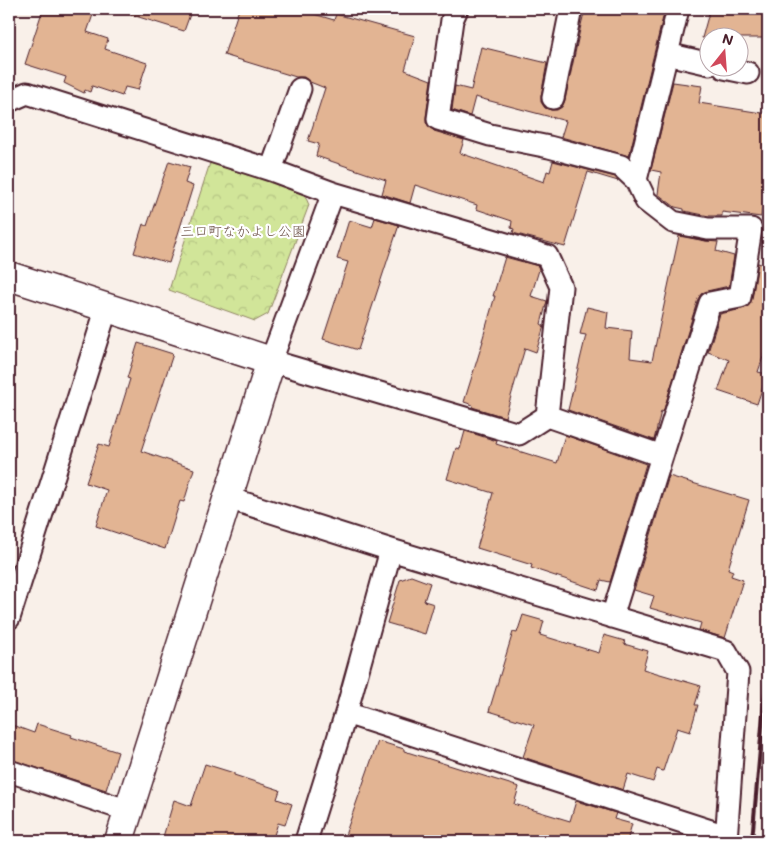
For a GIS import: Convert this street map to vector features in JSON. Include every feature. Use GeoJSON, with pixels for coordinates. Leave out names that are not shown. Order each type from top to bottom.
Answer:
{"type":"FeatureCollection","features":[{"type":"Feature","properties":{"kind":"street"},"geometry":{"type":"LineString","coordinates":[[457,9],[452,20],[438,119],[490,135],[549,147],[621,166],[636,180],[646,201],[672,222],[708,229],[760,227],[740,297],[710,303],[612,617]]}},
{"type":"Feature","properties":{"kind":"street"},"geometry":{"type":"LineString","coordinates":[[553,98],[571,9]]}},
{"type":"Feature","properties":{"kind":"street"},"geometry":{"type":"LineString","coordinates":[[636,180],[678,9]]}},
{"type":"Feature","properties":{"kind":"street"},"geometry":{"type":"LineString","coordinates":[[667,54],[700,62]]}},
{"type":"Feature","properties":{"kind":"street"},"geometry":{"type":"LineString","coordinates":[[271,170],[300,88]]}},
{"type":"Feature","properties":{"kind":"street"},"geometry":{"type":"LineString","coordinates":[[9,101],[27,93],[271,170],[333,193],[547,256],[561,287],[547,416]]}},
{"type":"Feature","properties":{"kind":"street"},"geometry":{"type":"LineString","coordinates":[[119,841],[272,361],[333,193]]}},
{"type":"Feature","properties":{"kind":"street"},"geometry":{"type":"LineString","coordinates":[[9,276],[272,361],[519,434],[547,416]]}},
{"type":"Feature","properties":{"kind":"street"},"geometry":{"type":"LineString","coordinates":[[9,618],[107,307]]}},
{"type":"Feature","properties":{"kind":"street"},"geometry":{"type":"LineString","coordinates":[[547,416],[662,456]]}},
{"type":"Feature","properties":{"kind":"street"},"geometry":{"type":"LineString","coordinates":[[228,498],[390,550],[726,651],[738,672],[726,839],[346,713]]}},
{"type":"Feature","properties":{"kind":"street"},"geometry":{"type":"LineString","coordinates":[[306,841],[346,713],[390,550]]}},
{"type":"Feature","properties":{"kind":"street"},"geometry":{"type":"LineString","coordinates":[[9,771],[128,811]]}},
{"type":"Feature","properties":{"kind":"green space","name":"三口町なかよし公園"},"geometry":{"type":"Polygon","coordinates":[[[210,163],[303,191],[309,205],[268,314],[255,321],[169,290],[210,163]]]}},
{"type":"Feature","properties":{"kind":"building"},"geometry":{"type":"Polygon","coordinates":[[[43,9],[95,9],[87,32],[108,39],[105,49],[147,63],[138,90],[125,87],[122,96],[92,86],[90,92],[85,90],[84,93],[64,83],[66,77],[25,64],[43,9]]]}},
{"type":"Feature","properties":{"kind":"building"},"geometry":{"type":"Polygon","coordinates":[[[130,9],[192,9],[184,31],[129,14],[130,9]]]}},
{"type":"Feature","properties":{"kind":"building"},"geometry":{"type":"Polygon","coordinates":[[[239,9],[297,9],[334,20],[336,14],[415,36],[405,70],[431,80],[426,123],[434,131],[464,140],[460,153],[544,182],[547,171],[550,172],[553,161],[615,177],[618,181],[588,172],[565,247],[513,233],[514,229],[511,228],[512,221],[476,209],[477,205],[415,185],[410,203],[382,194],[386,180],[316,156],[319,144],[308,141],[325,88],[310,82],[304,77],[296,77],[224,55],[239,9]]]}},
{"type":"Feature","properties":{"kind":"building"},"geometry":{"type":"Polygon","coordinates":[[[585,9],[665,9],[629,156],[561,137],[566,121],[475,97],[470,116],[452,110],[455,86],[471,90],[481,47],[547,63],[541,102],[545,108],[551,110],[557,110],[562,107],[585,9]]]}},
{"type":"Feature","properties":{"kind":"building"},"geometry":{"type":"Polygon","coordinates":[[[710,9],[768,9],[768,38],[750,38],[750,28],[705,28],[710,9]]]}},
{"type":"Feature","properties":{"kind":"building"},"geometry":{"type":"Polygon","coordinates":[[[673,82],[702,86],[699,103],[768,114],[768,184],[766,184],[761,217],[722,212],[722,216],[709,216],[684,211],[684,209],[675,207],[658,194],[661,172],[651,170],[673,82]]]}},
{"type":"Feature","properties":{"kind":"building"},"geometry":{"type":"Polygon","coordinates":[[[169,161],[190,167],[185,183],[193,186],[169,263],[134,253],[143,224],[147,226],[169,161]]]}},
{"type":"Feature","properties":{"kind":"building"},"geometry":{"type":"Polygon","coordinates":[[[375,218],[399,225],[358,350],[323,339],[348,262],[337,259],[349,220],[372,227],[375,218]]]}},
{"type":"Feature","properties":{"kind":"building"},"geometry":{"type":"Polygon","coordinates":[[[679,236],[718,242],[716,251],[734,256],[729,286],[707,291],[701,294],[698,299],[663,412],[661,411],[654,440],[568,410],[586,335],[580,334],[587,307],[608,312],[606,328],[632,331],[630,358],[652,361],[679,236]]]}},
{"type":"Feature","properties":{"kind":"building"},"geometry":{"type":"Polygon","coordinates":[[[505,257],[538,266],[539,270],[531,296],[547,301],[541,324],[544,326],[536,352],[525,348],[505,417],[472,407],[473,405],[464,402],[483,341],[495,296],[493,296],[505,257]]]}},
{"type":"Feature","properties":{"kind":"building"},"geometry":{"type":"Polygon","coordinates":[[[758,263],[768,266],[768,342],[758,372],[767,374],[757,404],[718,391],[729,360],[708,352],[720,314],[742,309],[749,305],[752,299],[758,263]]]}},
{"type":"Feature","properties":{"kind":"building"},"geometry":{"type":"Polygon","coordinates":[[[138,343],[173,354],[141,451],[194,469],[184,502],[180,501],[165,549],[96,526],[107,490],[86,483],[99,444],[109,447],[130,379],[127,378],[138,343]]]}},
{"type":"Feature","properties":{"kind":"building"},"geometry":{"type":"Polygon","coordinates":[[[465,431],[497,441],[496,444],[557,463],[565,435],[646,464],[610,582],[601,580],[598,590],[531,568],[532,565],[477,548],[493,493],[447,479],[456,448],[460,449],[465,431]]]}},
{"type":"Feature","properties":{"kind":"building"},"geometry":{"type":"Polygon","coordinates":[[[669,476],[749,500],[728,569],[733,571],[731,576],[743,580],[725,638],[699,630],[701,623],[650,608],[654,596],[634,590],[669,476]]]}},
{"type":"Feature","properties":{"kind":"building"},"geometry":{"type":"Polygon","coordinates":[[[411,576],[430,583],[424,601],[434,604],[425,634],[387,623],[400,580],[411,576]]]}},
{"type":"Feature","properties":{"kind":"building"},"geometry":{"type":"Polygon","coordinates":[[[523,615],[544,621],[540,635],[599,653],[604,635],[625,641],[624,644],[648,651],[643,669],[701,686],[695,705],[698,705],[690,732],[677,728],[663,771],[657,769],[653,782],[628,774],[623,790],[523,757],[534,725],[489,711],[513,632],[517,633],[523,615]]]}},
{"type":"Feature","properties":{"kind":"building"},"geometry":{"type":"Polygon","coordinates":[[[9,724],[34,733],[37,724],[118,752],[106,790],[9,759],[9,724]]]}},
{"type":"Feature","properties":{"kind":"building"},"geometry":{"type":"Polygon","coordinates":[[[378,741],[519,787],[514,804],[570,821],[576,801],[616,813],[614,819],[632,824],[627,841],[343,841],[378,741]]]}},
{"type":"Feature","properties":{"kind":"building"},"geometry":{"type":"Polygon","coordinates":[[[205,764],[280,790],[277,799],[292,804],[285,825],[278,823],[272,841],[175,841],[163,837],[174,800],[191,806],[205,764]]]}},
{"type":"Feature","properties":{"kind":"railway"},"geometry":{"type":"LineString","coordinates":[[752,841],[768,657]]}}]}
